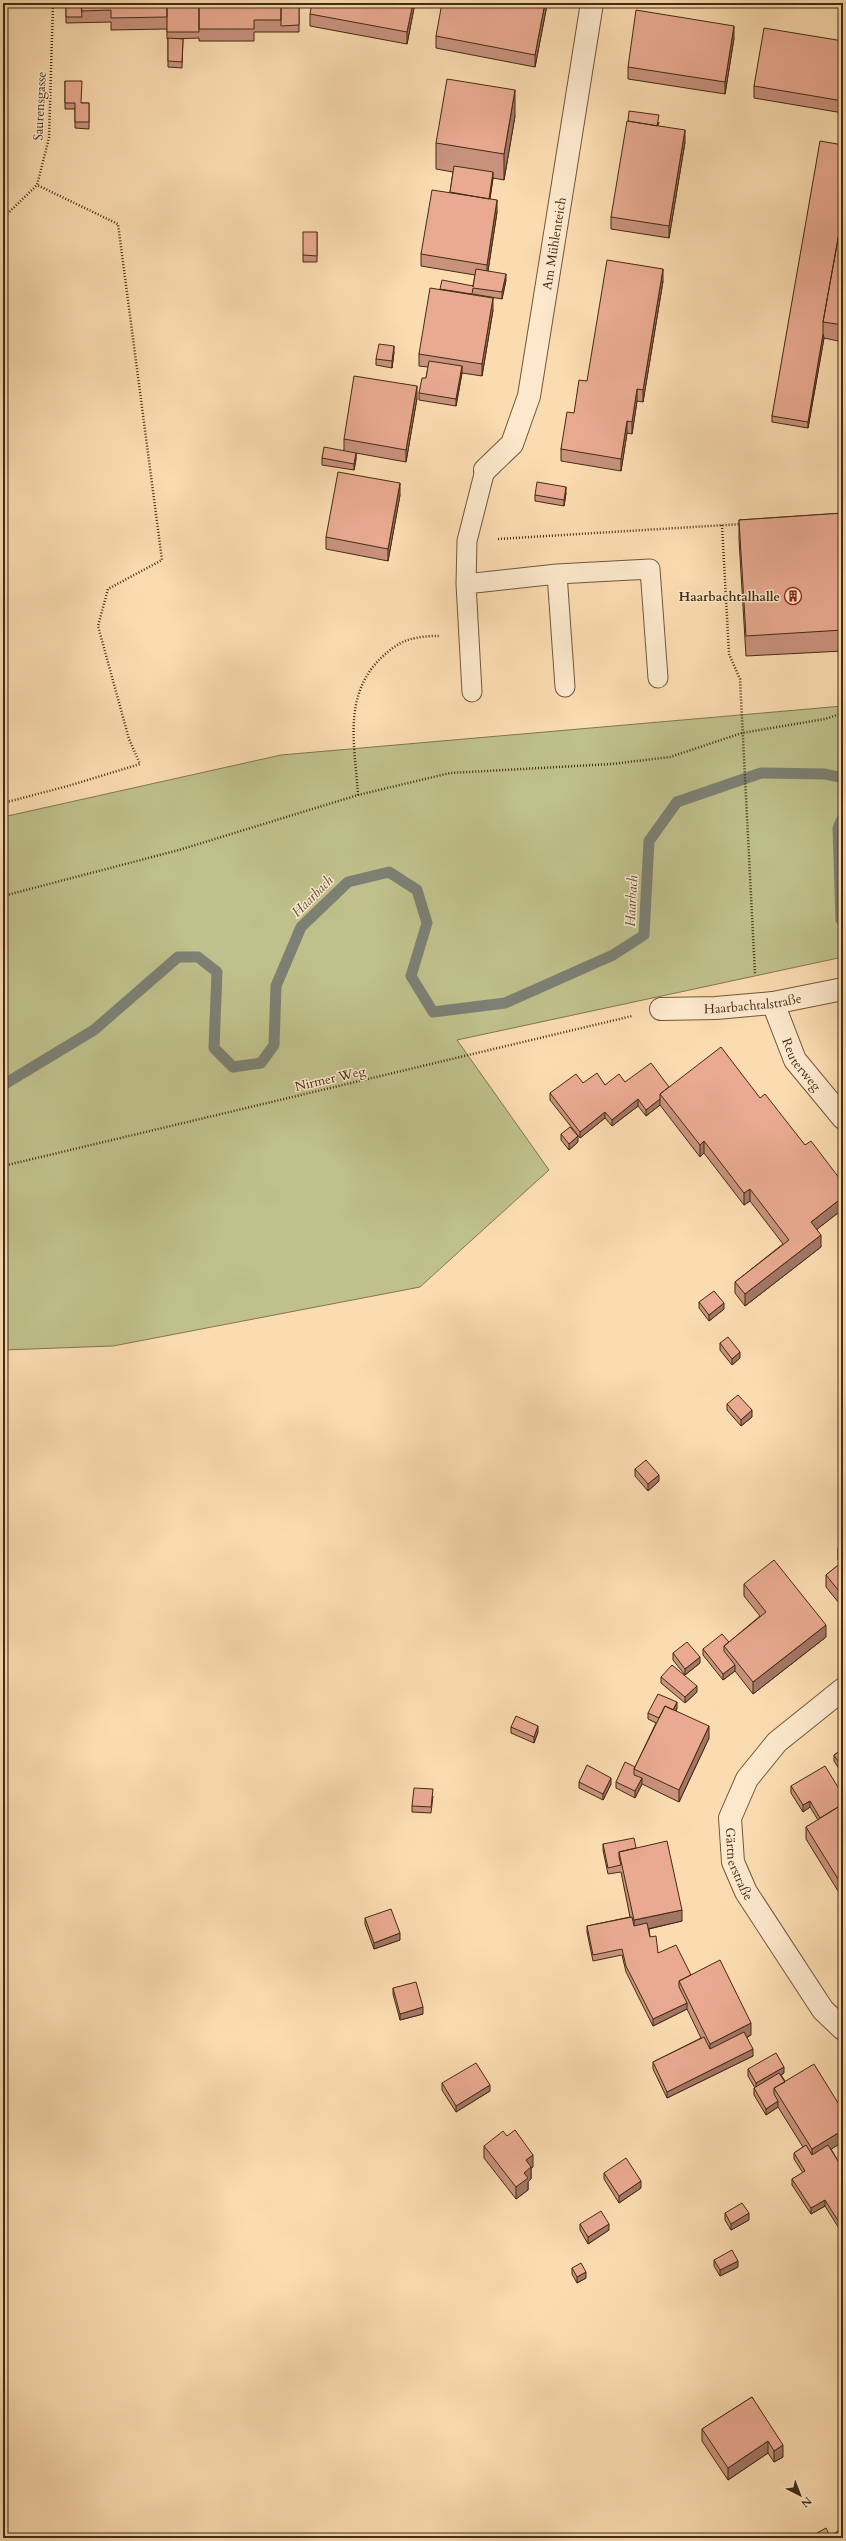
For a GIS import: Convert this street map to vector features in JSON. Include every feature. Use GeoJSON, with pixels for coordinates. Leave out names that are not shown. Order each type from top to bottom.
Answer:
{"type":"FeatureCollection","features":[{"type":"Feature","properties":{"kind":"street","name":"Am Mühlenteich"},"geometry":{"type":"LineString","coordinates":[[485,470],[512,444],[530,396],[592,3]]}},
{"type":"Feature","properties":{"kind":"street","name":"Haarbachtalstraße"},"geometry":{"type":"LineString","coordinates":[[661,1009],[716,1008],[765,1004],[843,989]]}},
{"type":"Feature","properties":{"kind":"street","name":"Reuterweg"},"geometry":{"type":"LineString","coordinates":[[765,1004],[795,1060],[843,1118]]}},
{"type":"Feature","properties":{"kind":"street","name":"Gärtnerstraße"},"geometry":{"type":"LineString","coordinates":[[843,1689],[777,1742],[747,1780],[730,1818],[733,1862],[746,1892],[823,2010],[843,2029]]}},
{"type":"Feature","properties":{"kind":"lane"},"geometry":{"type":"LineString","coordinates":[[472,692],[466,584],[467,541],[485,470]]}},
{"type":"Feature","properties":{"kind":"lane"},"geometry":{"type":"LineString","coordinates":[[466,584],[557,574],[650,569],[658,678]]}},
{"type":"Feature","properties":{"kind":"lane"},"geometry":{"type":"LineString","coordinates":[[557,574],[565,687]]}},
{"type":"Feature","properties":{"kind":"path","name":"Saurensgasse"},"geometry":{"type":"LineString","coordinates":[[37,185],[49,138],[53,3]]}},
{"type":"Feature","properties":{"kind":"path"},"geometry":{"type":"LineString","coordinates":[[3,218],[37,185],[118,224],[162,560],[108,589],[98,626],[129,739],[140,764],[68,786],[3,803]]}},
{"type":"Feature","properties":{"kind":"path"},"geometry":{"type":"LineString","coordinates":[[467,541],[745,524]]}},
{"type":"Feature","properties":{"kind":"path"},"geometry":{"type":"LineString","coordinates":[[722,525],[729,654],[740,679],[749,841],[765,1004]]}},
{"type":"Feature","properties":{"kind":"path"},"geometry":{"type":"LineString","coordinates":[[358,796],[354,725],[356,697],[364,677],[394,646],[416,638],[468,634]]}},
{"type":"Feature","properties":{"kind":"path"},"geometry":{"type":"LineString","coordinates":[[3,896],[179,850],[358,796],[450,773],[612,764],[670,757],[742,733],[825,719],[843,713]]}},
{"type":"Feature","properties":{"kind":"path","name":"Nirmer Weg"},"geometry":{"type":"LineString","coordinates":[[3,1166],[661,1009]]}},
{"type":"Feature","properties":{"kind":"green space"},"geometry":{"type":"Polygon","coordinates":[[[843,706],[843,957],[457,1040],[549,1170],[420,1287],[113,1346],[3,1350],[3,817],[281,755],[843,706]]]}},
{"type":"Feature","properties":{"kind":"building"},"geometry":{"type":"Polygon","coordinates":[[[66,3],[81,3],[82,17],[66,17],[66,3]]]}},
{"type":"Feature","properties":{"kind":"building"},"geometry":{"type":"Polygon","coordinates":[[[81,3],[167,3],[167,17],[111,18],[111,10],[82,11],[81,3]]]}},
{"type":"Feature","properties":{"kind":"building"},"geometry":{"type":"Polygon","coordinates":[[[167,3],[199,3],[199,32],[167,32],[167,3]]]}},
{"type":"Feature","properties":{"kind":"building"},"geometry":{"type":"Polygon","coordinates":[[[199,3],[281,3],[281,20],[254,20],[254,29],[199,29],[199,3]]]}},
{"type":"Feature","properties":{"kind":"building"},"geometry":{"type":"Polygon","coordinates":[[[281,3],[299,3],[299,25],[281,26],[281,3]]]}},
{"type":"Feature","properties":{"kind":"building"},"geometry":{"type":"Polygon","coordinates":[[[312,3],[413,3],[407,32],[310,14],[312,3]]]}},
{"type":"Feature","properties":{"kind":"building"},"geometry":{"type":"Polygon","coordinates":[[[442,3],[545,3],[535,55],[436,36],[442,3]]]}},
{"type":"Feature","properties":{"kind":"building"},"geometry":{"type":"Polygon","coordinates":[[[636,10],[734,26],[725,82],[628,67],[636,10]]]}},
{"type":"Feature","properties":{"kind":"building"},"geometry":{"type":"Polygon","coordinates":[[[764,28],[843,41],[843,101],[754,86],[764,28]]]}},
{"type":"Feature","properties":{"kind":"building"},"geometry":{"type":"Polygon","coordinates":[[[168,38],[183,39],[182,62],[168,61],[168,38]]]}},
{"type":"Feature","properties":{"kind":"building"},"geometry":{"type":"Polygon","coordinates":[[[447,79],[515,90],[504,154],[436,143],[447,79]]]}},
{"type":"Feature","properties":{"kind":"building"},"geometry":{"type":"Polygon","coordinates":[[[65,81],[82,81],[81,103],[89,103],[89,122],[75,122],[75,103],[65,103],[65,81]]]}},
{"type":"Feature","properties":{"kind":"building"},"geometry":{"type":"Polygon","coordinates":[[[629,111],[659,115],[657,126],[628,121],[629,111]]]}},
{"type":"Feature","properties":{"kind":"building"},"geometry":{"type":"Polygon","coordinates":[[[627,121],[685,130],[669,226],[611,217],[627,121]]]}},
{"type":"Feature","properties":{"kind":"building"},"geometry":{"type":"Polygon","coordinates":[[[820,141],[843,145],[843,211],[823,322],[823,334],[808,422],[772,416],[820,141]]]}},
{"type":"Feature","properties":{"kind":"building"},"geometry":{"type":"Polygon","coordinates":[[[454,166],[493,172],[489,199],[450,192],[454,166]]]}},
{"type":"Feature","properties":{"kind":"building"},"geometry":{"type":"Polygon","coordinates":[[[432,190],[497,200],[487,265],[421,254],[432,190]]]}},
{"type":"Feature","properties":{"kind":"building"},"geometry":{"type":"Polygon","coordinates":[[[843,211],[843,325],[823,322],[843,211]]]}},
{"type":"Feature","properties":{"kind":"building"},"geometry":{"type":"Polygon","coordinates":[[[303,232],[317,232],[317,256],[303,255],[303,232]]]}},
{"type":"Feature","properties":{"kind":"building"},"geometry":{"type":"Polygon","coordinates":[[[607,260],[663,269],[643,390],[637,389],[632,422],[627,421],[621,459],[561,449],[567,412],[574,413],[579,380],[587,381],[607,260]]]}},
{"type":"Feature","properties":{"kind":"building"},"geometry":{"type":"Polygon","coordinates":[[[476,269],[506,274],[502,292],[473,288],[472,294],[440,289],[442,280],[473,287],[476,269]]]}},
{"type":"Feature","properties":{"kind":"building"},"geometry":{"type":"Polygon","coordinates":[[[430,288],[493,298],[482,364],[419,354],[430,288]]]}},
{"type":"Feature","properties":{"kind":"building"},"geometry":{"type":"Polygon","coordinates":[[[379,344],[394,346],[392,361],[376,359],[379,344]]]}},
{"type":"Feature","properties":{"kind":"building"},"geometry":{"type":"Polygon","coordinates":[[[429,361],[462,366],[456,399],[419,393],[422,378],[426,378],[429,361]]]}},
{"type":"Feature","properties":{"kind":"building"},"geometry":{"type":"Polygon","coordinates":[[[354,376],[417,386],[406,450],[344,439],[354,376]]]}},
{"type":"Feature","properties":{"kind":"building"},"geometry":{"type":"Polygon","coordinates":[[[324,447],[356,453],[354,464],[322,458],[324,447]]]}},
{"type":"Feature","properties":{"kind":"building"},"geometry":{"type":"Polygon","coordinates":[[[338,472],[400,483],[388,549],[326,537],[338,472]]]}},
{"type":"Feature","properties":{"kind":"building"},"geometry":{"type":"Polygon","coordinates":[[[537,482],[566,487],[564,500],[535,495],[537,482]]]}},
{"type":"Feature","properties":{"kind":"building","name":"Haarbachtalhalle"},"geometry":{"type":"Polygon","coordinates":[[[843,513],[843,630],[746,636],[739,520],[843,513]]]}},
{"type":"Feature","properties":{"kind":"building"},"geometry":{"type":"Polygon","coordinates":[[[721,1047],[760,1098],[765,1094],[805,1145],[811,1141],[843,1183],[843,1197],[811,1222],[821,1235],[745,1294],[735,1282],[789,1240],[750,1189],[744,1193],[704,1141],[700,1145],[660,1094],[721,1047]]]}},
{"type":"Feature","properties":{"kind":"building"},"geometry":{"type":"Polygon","coordinates":[[[651,1063],[669,1087],[660,1094],[660,1099],[646,1110],[638,1099],[612,1120],[605,1112],[580,1132],[550,1093],[576,1074],[583,1083],[597,1073],[605,1085],[619,1074],[625,1082],[651,1063]]]}},
{"type":"Feature","properties":{"kind":"building"},"geometry":{"type":"Polygon","coordinates":[[[570,1127],[578,1136],[569,1144],[561,1134],[570,1127]]]}},
{"type":"Feature","properties":{"kind":"building"},"geometry":{"type":"Polygon","coordinates":[[[714,1291],[724,1303],[709,1315],[699,1302],[714,1291]]]}},
{"type":"Feature","properties":{"kind":"building"},"geometry":{"type":"Polygon","coordinates":[[[728,1337],[740,1352],[732,1359],[720,1343],[728,1337]]]}},
{"type":"Feature","properties":{"kind":"building"},"geometry":{"type":"Polygon","coordinates":[[[738,1395],[752,1410],[741,1420],[727,1404],[738,1395]]]}},
{"type":"Feature","properties":{"kind":"building"},"geometry":{"type":"Polygon","coordinates":[[[646,1460],[659,1475],[648,1484],[635,1469],[646,1460]]]}},
{"type":"Feature","properties":{"kind":"building"},"geometry":{"type":"Polygon","coordinates":[[[843,1544],[843,1554],[838,1548],[843,1544]]]}},
{"type":"Feature","properties":{"kind":"building"},"geometry":{"type":"Polygon","coordinates":[[[774,1560],[826,1625],[753,1682],[724,1646],[766,1612],[744,1584],[774,1560]]]}},
{"type":"Feature","properties":{"kind":"building"},"geometry":{"type":"Polygon","coordinates":[[[843,1561],[843,1596],[826,1575],[843,1561]]]}},
{"type":"Feature","properties":{"kind":"building"},"geometry":{"type":"Polygon","coordinates":[[[722,1634],[729,1642],[724,1646],[724,1651],[735,1665],[723,1674],[703,1649],[722,1634]]]}},
{"type":"Feature","properties":{"kind":"building"},"geometry":{"type":"Polygon","coordinates":[[[687,1642],[700,1657],[685,1669],[673,1653],[687,1642]]]}},
{"type":"Feature","properties":{"kind":"building"},"geometry":{"type":"Polygon","coordinates":[[[672,1665],[697,1686],[685,1697],[661,1677],[672,1665]]]}},
{"type":"Feature","properties":{"kind":"building"},"geometry":{"type":"Polygon","coordinates":[[[658,1694],[677,1702],[673,1710],[665,1706],[659,1718],[648,1713],[658,1694]]]}},
{"type":"Feature","properties":{"kind":"building"},"geometry":{"type":"Polygon","coordinates":[[[665,1706],[709,1726],[679,1790],[634,1769],[665,1706]]]}},
{"type":"Feature","properties":{"kind":"building"},"geometry":{"type":"Polygon","coordinates":[[[516,1716],[538,1726],[534,1737],[511,1727],[516,1716]]]}},
{"type":"Feature","properties":{"kind":"building"},"geometry":{"type":"Polygon","coordinates":[[[843,1749],[843,1769],[834,1755],[843,1749]]]}},
{"type":"Feature","properties":{"kind":"building"},"geometry":{"type":"Polygon","coordinates":[[[625,1762],[635,1767],[634,1775],[642,1778],[635,1791],[616,1782],[625,1762]]]}},
{"type":"Feature","properties":{"kind":"building"},"geometry":{"type":"Polygon","coordinates":[[[587,1765],[611,1778],[603,1794],[579,1782],[587,1765]]]}},
{"type":"Feature","properties":{"kind":"building"},"geometry":{"type":"Polygon","coordinates":[[[825,1766],[841,1792],[843,1791],[843,1804],[820,1818],[810,1801],[803,1805],[791,1786],[825,1766]]]}},
{"type":"Feature","properties":{"kind":"building"},"geometry":{"type":"Polygon","coordinates":[[[414,1788],[433,1789],[431,1807],[412,1806],[414,1788]]]}},
{"type":"Feature","properties":{"kind":"building"},"geometry":{"type":"Polygon","coordinates":[[[843,1804],[843,1887],[806,1827],[843,1804]]]}},
{"type":"Feature","properties":{"kind":"building"},"geometry":{"type":"Polygon","coordinates":[[[634,1838],[636,1848],[619,1852],[621,1865],[608,1868],[603,1844],[634,1838]]]}},
{"type":"Feature","properties":{"kind":"building"},"geometry":{"type":"Polygon","coordinates":[[[667,1841],[682,1910],[634,1920],[619,1852],[667,1841]]]}},
{"type":"Feature","properties":{"kind":"building"},"geometry":{"type":"Polygon","coordinates":[[[391,1909],[400,1933],[374,1943],[365,1918],[391,1909]]]}},
{"type":"Feature","properties":{"kind":"building"},"geometry":{"type":"Polygon","coordinates":[[[632,1917],[634,1926],[647,1923],[650,1937],[656,1936],[658,1953],[676,1945],[691,1975],[679,1981],[679,1987],[687,2003],[653,2019],[626,1966],[622,1949],[593,1955],[587,1926],[632,1917]]]}},
{"type":"Feature","properties":{"kind":"building"},"geometry":{"type":"Polygon","coordinates":[[[720,1960],[751,2023],[710,2044],[679,1981],[720,1960]]]}},
{"type":"Feature","properties":{"kind":"building"},"geometry":{"type":"Polygon","coordinates":[[[416,1982],[423,2007],[400,2014],[393,1988],[416,1982]]]}},
{"type":"Feature","properties":{"kind":"building"},"geometry":{"type":"Polygon","coordinates":[[[744,2032],[753,2049],[667,2092],[653,2062],[704,2037],[710,2049],[744,2032]]]}},
{"type":"Feature","properties":{"kind":"building"},"geometry":{"type":"Polygon","coordinates":[[[776,2053],[784,2067],[756,2083],[748,2069],[776,2053]]]}},
{"type":"Feature","properties":{"kind":"building"},"geometry":{"type":"Polygon","coordinates":[[[476,2063],[490,2085],[456,2106],[442,2083],[476,2063]]]}},
{"type":"Feature","properties":{"kind":"building"},"geometry":{"type":"Polygon","coordinates":[[[814,2064],[843,2111],[843,2130],[812,2149],[774,2088],[814,2064]]]}},
{"type":"Feature","properties":{"kind":"building"},"geometry":{"type":"Polygon","coordinates":[[[779,2073],[785,2082],[774,2088],[774,2094],[778,2101],[766,2109],[754,2088],[779,2073]]]}},
{"type":"Feature","properties":{"kind":"building"},"geometry":{"type":"Polygon","coordinates":[[[515,2130],[533,2155],[526,2160],[531,2167],[524,2173],[528,2178],[516,2187],[484,2146],[503,2131],[507,2136],[515,2130]]]}},
{"type":"Feature","properties":{"kind":"building"},"geometry":{"type":"Polygon","coordinates":[[[806,2145],[812,2155],[828,2145],[843,2169],[842,2227],[825,2200],[811,2208],[792,2179],[805,2171],[794,2153],[806,2145]]]}},
{"type":"Feature","properties":{"kind":"building"},"geometry":{"type":"Polygon","coordinates":[[[626,2158],[641,2181],[619,2196],[604,2173],[626,2158]]]}},
{"type":"Feature","properties":{"kind":"building"},"geometry":{"type":"Polygon","coordinates":[[[742,2203],[749,2213],[731,2224],[725,2213],[742,2203]]]}},
{"type":"Feature","properties":{"kind":"building"},"geometry":{"type":"Polygon","coordinates":[[[601,2211],[609,2224],[588,2237],[580,2224],[601,2211]]]}},
{"type":"Feature","properties":{"kind":"building"},"geometry":{"type":"Polygon","coordinates":[[[732,2250],[738,2261],[720,2270],[714,2260],[732,2250]]]}},
{"type":"Feature","properties":{"kind":"building"},"geometry":{"type":"Polygon","coordinates":[[[581,2263],[586,2272],[577,2277],[572,2268],[581,2263]]]}},
{"type":"Feature","properties":{"kind":"building"},"geometry":{"type":"Polygon","coordinates":[[[752,2397],[783,2445],[774,2451],[768,2441],[728,2468],[702,2429],[752,2397]]]}},
{"type":"Feature","properties":{"kind":"building"},"geometry":{"type":"Polygon","coordinates":[[[826,2528],[830,2536],[843,2528],[843,2538],[808,2538],[826,2528]]]}},
{"type":"Feature","properties":{"kind":"waterway","name":"Haarbach"},"geometry":{"type":"LineString","coordinates":[[3,1085],[94,1030],[178,957],[198,957],[217,972],[214,1048],[233,1067],[261,1063],[274,1045],[276,986],[301,927],[348,882],[389,872],[417,890],[427,923],[411,976],[433,1012],[505,1003],[613,955],[644,935],[649,841],[677,802],[761,773],[825,774],[843,778]]}},
{"type":"Feature","properties":{"kind":"waterway"},"geometry":{"type":"LineString","coordinates":[[841,920],[838,828],[843,817]]}},
{"type":"Feature","properties":{"kind":"place","name":"Haarbachtalhalle"},"geometry":{"type":"Point","coordinates":[793,596]}}]}
